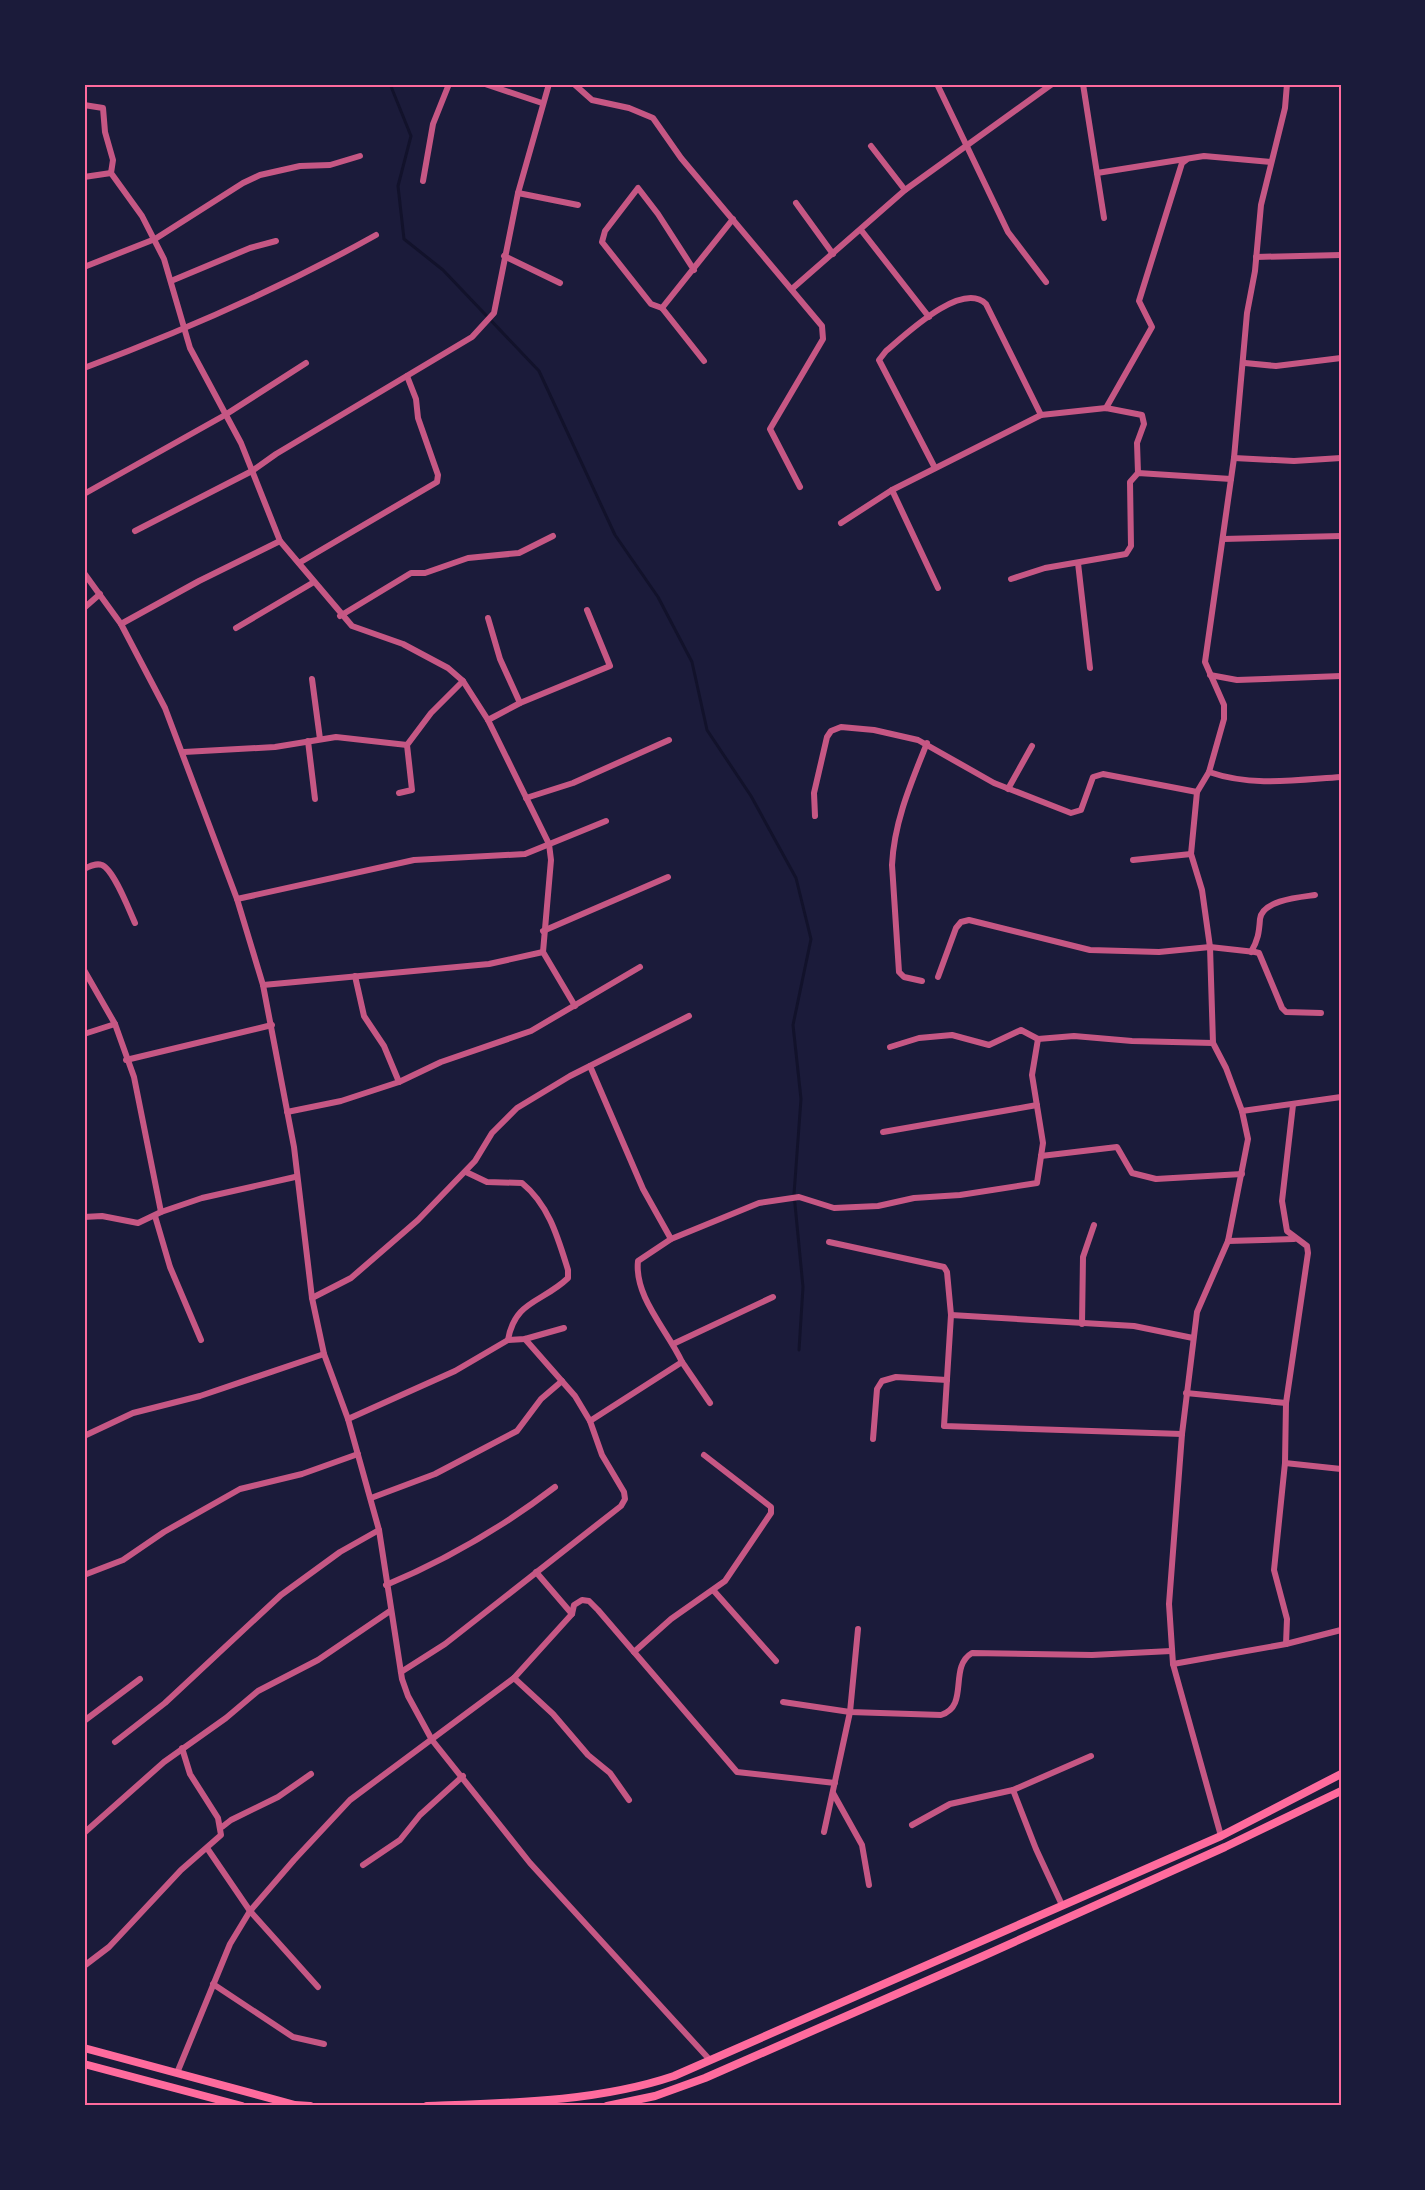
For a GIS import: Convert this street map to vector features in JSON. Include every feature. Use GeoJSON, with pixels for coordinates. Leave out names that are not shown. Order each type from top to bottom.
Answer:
{"type":"FeatureCollection","features":[{"type":"Feature","properties":{"kind":"main road"},"geometry":{"type":"LineString","coordinates":[[427,2106],[614,2091],[648,2085],[1221,1836],[1341,1774]]}},
{"type":"Feature","properties":{"kind":"main road"},"geometry":{"type":"LineString","coordinates":[[607,2106],[655,2096],[705,2078],[1225,1847],[1341,1791]]}},
{"type":"Feature","properties":{"kind":"main road"},"geometry":{"type":"LineString","coordinates":[[84,2048],[295,2105],[310,2106]]}},
{"type":"Feature","properties":{"kind":"main road"},"geometry":{"type":"LineString","coordinates":[[84,2064],[242,2106]]}},
{"type":"Feature","properties":{"kind":"street"},"geometry":{"type":"LineString","coordinates":[[423,181],[434,124],[449,84]]}},
{"type":"Feature","properties":{"kind":"street"},"geometry":{"type":"LineString","coordinates":[[485,84],[542,103]]}},
{"type":"Feature","properties":{"kind":"street"},"geometry":{"type":"LineString","coordinates":[[135,531],[252,471],[276,454],[472,337],[494,313],[518,193],[549,84]]}},
{"type":"Feature","properties":{"kind":"street"},"geometry":{"type":"LineString","coordinates":[[574,84],[592,100],[629,108],[653,118],[681,158],[794,288],[825,333],[770,429],[800,487]]}},
{"type":"Feature","properties":{"kind":"street"},"geometry":{"type":"LineString","coordinates":[[937,84],[1008,232],[1046,282]]}},
{"type":"Feature","properties":{"kind":"street"},"geometry":{"type":"LineString","coordinates":[[794,288],[905,190],[1052,84]]}},
{"type":"Feature","properties":{"kind":"street"},"geometry":{"type":"LineString","coordinates":[[1083,84],[1104,218]]}},
{"type":"Feature","properties":{"kind":"street"},"geometry":{"type":"LineString","coordinates":[[1221,1836],[1173,1664],[1169,1604],[1182,1434],[1193,1338],[1201,1297],[1228,1241],[1248,1139],[1242,1111],[1226,1068],[1213,1043],[1210,947],[1202,890],[1191,854],[1197,792],[1209,772],[1224,720],[1224,705],[1205,662],[1234,458],[1261,205],[1285,108],[1287,84]]}},
{"type":"Feature","properties":{"kind":"street"},"geometry":{"type":"LineString","coordinates":[[84,105],[103,108],[105,132],[113,160],[111,173],[155,239],[171,281],[190,348],[225,415],[236,431],[280,541],[340,616],[352,626],[403,644],[448,668],[463,681],[488,720],[549,844],[551,860],[543,931],[543,952],[574,1006]]}},
{"type":"Feature","properties":{"kind":"street"},"geometry":{"type":"LineString","coordinates":[[871,146],[905,190]]}},
{"type":"Feature","properties":{"kind":"street"},"geometry":{"type":"LineString","coordinates":[[84,267],[155,239],[243,183],[260,176],[300,166],[330,165],[360,156]]}},
{"type":"Feature","properties":{"kind":"street"},"geometry":{"type":"LineString","coordinates":[[1097,173],[1204,156],[1271,162]]}},
{"type":"Feature","properties":{"kind":"street"},"geometry":{"type":"LineString","coordinates":[[1106,408],[1152,327],[1139,301],[1181,167],[1186,159]]}},
{"type":"Feature","properties":{"kind":"street"},"geometry":{"type":"LineString","coordinates":[[84,177],[111,173]]}},
{"type":"Feature","properties":{"kind":"street"},"geometry":{"type":"LineString","coordinates":[[694,270],[658,214],[638,188],[605,231],[602,242],[651,304],[662,308],[704,361]]}},
{"type":"Feature","properties":{"kind":"street"},"geometry":{"type":"LineString","coordinates":[[518,193],[578,205]]}},
{"type":"Feature","properties":{"kind":"street"},"geometry":{"type":"LineString","coordinates":[[796,203],[833,254]]}},
{"type":"Feature","properties":{"kind":"street"},"geometry":{"type":"LineString","coordinates":[[662,308],[733,219]]}},
{"type":"Feature","properties":{"kind":"street"},"geometry":{"type":"LineString","coordinates":[[861,230],[929,317]]}},
{"type":"Feature","properties":{"kind":"street"},"geometry":{"type":"LineString","coordinates":[[84,368],[183,328],[310,271],[376,235]]}},
{"type":"Feature","properties":{"kind":"street"},"geometry":{"type":"LineString","coordinates":[[171,281],[250,248],[276,241]]}},
{"type":"Feature","properties":{"kind":"street"},"geometry":{"type":"LineString","coordinates":[[1256,257],[1341,255]]}},
{"type":"Feature","properties":{"kind":"street"},"geometry":{"type":"LineString","coordinates":[[504,256],[560,283]]}},
{"type":"Feature","properties":{"kind":"street"},"geometry":{"type":"LineString","coordinates":[[934,468],[879,360],[885,351],[929,317],[963,298],[969,296],[981,299],[986,304],[1034,405],[1041,415]]}},
{"type":"Feature","properties":{"kind":"street"},"geometry":{"type":"LineString","coordinates":[[1245,363],[1275,366],[1341,358]]}},
{"type":"Feature","properties":{"kind":"street"},"geometry":{"type":"LineString","coordinates":[[84,495],[225,415],[306,363]]}},
{"type":"Feature","properties":{"kind":"street"},"geometry":{"type":"LineString","coordinates":[[299,563],[437,482],[438,474],[417,418],[416,399],[407,376]]}},
{"type":"Feature","properties":{"kind":"street"},"geometry":{"type":"LineString","coordinates":[[841,524],[892,489],[1041,415],[1106,408],[1138,413],[1143,417],[1137,443],[1137,463],[1140,472]]}},
{"type":"Feature","properties":{"kind":"street"},"geometry":{"type":"LineString","coordinates":[[1234,458],[1294,461],[1341,458]]}},
{"type":"Feature","properties":{"kind":"street"},"geometry":{"type":"LineString","coordinates":[[1011,579],[1045,568],[1122,555],[1129,551],[1130,482],[1140,472],[1231,479]]}},
{"type":"Feature","properties":{"kind":"street"},"geometry":{"type":"LineString","coordinates":[[892,489],[938,588]]}},
{"type":"Feature","properties":{"kind":"street"},"geometry":{"type":"LineString","coordinates":[[340,616],[411,573],[425,573],[468,558],[519,554],[553,536]]}},
{"type":"Feature","properties":{"kind":"street"},"geometry":{"type":"LineString","coordinates":[[1223,539],[1341,536]]}},
{"type":"Feature","properties":{"kind":"street"},"geometry":{"type":"LineString","coordinates":[[122,624],[198,581],[280,541]]}},
{"type":"Feature","properties":{"kind":"street"},"geometry":{"type":"LineString","coordinates":[[1078,563],[1090,668]]}},
{"type":"Feature","properties":{"kind":"street"},"geometry":{"type":"LineString","coordinates":[[84,573],[122,624],[165,708],[184,752],[237,898],[263,985],[273,1025],[287,1112],[312,1298],[324,1353],[348,1419],[379,1530],[390,1611],[401,1672],[408,1696],[432,1740],[463,1776],[530,1863],[709,2059]]}},
{"type":"Feature","properties":{"kind":"street"},"geometry":{"type":"LineString","coordinates":[[236,628],[314,582]]}},
{"type":"Feature","properties":{"kind":"street"},"geometry":{"type":"LineString","coordinates":[[84,608],[100,594]]}},
{"type":"Feature","properties":{"kind":"street"},"geometry":{"type":"LineString","coordinates":[[488,720],[520,703],[610,666],[586,610]]}},
{"type":"Feature","properties":{"kind":"street"},"geometry":{"type":"LineString","coordinates":[[488,618],[500,659],[520,703]]}},
{"type":"Feature","properties":{"kind":"street"},"geometry":{"type":"LineString","coordinates":[[1209,675],[1237,680],[1341,676]]}},
{"type":"Feature","properties":{"kind":"street"},"geometry":{"type":"LineString","coordinates":[[312,679],[320,739]]}},
{"type":"Feature","properties":{"kind":"street"},"geometry":{"type":"LineString","coordinates":[[399,793],[412,790],[407,745],[431,713],[463,681]]}},
{"type":"Feature","properties":{"kind":"street"},"geometry":{"type":"LineString","coordinates":[[815,816],[816,782],[827,738],[835,728],[874,730],[927,743],[962,766],[1008,789],[1071,813],[1080,810],[1094,777],[1103,774],[1197,792]]}},
{"type":"Feature","properties":{"kind":"street"},"geometry":{"type":"LineString","coordinates":[[184,752],[275,747],[320,739],[348,737],[407,745]]}},
{"type":"Feature","properties":{"kind":"street"},"geometry":{"type":"LineString","coordinates":[[526,798],[573,783],[669,740]]}},
{"type":"Feature","properties":{"kind":"street"},"geometry":{"type":"LineString","coordinates":[[308,741],[315,799]]}},
{"type":"Feature","properties":{"kind":"street"},"geometry":{"type":"LineString","coordinates":[[922,981],[904,977],[899,972],[891,865],[903,804],[927,743]]}},
{"type":"Feature","properties":{"kind":"street"},"geometry":{"type":"LineString","coordinates":[[1008,789],[1032,746]]}},
{"type":"Feature","properties":{"kind":"street"},"geometry":{"type":"LineString","coordinates":[[1209,772],[1231,779],[1253,781],[1341,777]]}},
{"type":"Feature","properties":{"kind":"street"},"geometry":{"type":"LineString","coordinates":[[237,898],[414,860],[525,854],[606,821]]}},
{"type":"Feature","properties":{"kind":"street"},"geometry":{"type":"LineString","coordinates":[[1133,860],[1191,854]]}},
{"type":"Feature","properties":{"kind":"street"},"geometry":{"type":"LineString","coordinates":[[84,869],[96,864],[104,866],[112,874],[135,923]]}},
{"type":"Feature","properties":{"kind":"street"},"geometry":{"type":"LineString","coordinates":[[543,931],[668,877]]}},
{"type":"Feature","properties":{"kind":"street"},"geometry":{"type":"LineString","coordinates":[[1251,952],[1259,938],[1260,918],[1263,912],[1277,903],[1315,895]]}},
{"type":"Feature","properties":{"kind":"street"},"geometry":{"type":"LineString","coordinates":[[938,977],[956,928],[961,922],[969,920],[1002,926],[1068,946],[1090,950],[1159,951],[1210,947],[1259,953],[1274,993],[1286,1012],[1321,1013]]}},
{"type":"Feature","properties":{"kind":"street"},"geometry":{"type":"LineString","coordinates":[[263,985],[489,964],[543,952]]}},
{"type":"Feature","properties":{"kind":"street"},"geometry":{"type":"LineString","coordinates":[[287,1112],[341,1101],[399,1082],[441,1062],[531,1031],[640,967]]}},
{"type":"Feature","properties":{"kind":"street"},"geometry":{"type":"LineString","coordinates":[[84,970],[115,1024],[140,1099],[158,1214],[170,1267],[201,1340]]}},
{"type":"Feature","properties":{"kind":"street"},"geometry":{"type":"LineString","coordinates":[[355,976],[364,1016],[384,1046],[399,1082]]}},
{"type":"Feature","properties":{"kind":"street"},"geometry":{"type":"LineString","coordinates":[[312,1298],[351,1278],[368,1265],[466,1172],[505,1118],[539,1093],[689,1016]]}},
{"type":"Feature","properties":{"kind":"street"},"geometry":{"type":"LineString","coordinates":[[84,1034],[115,1024]]}},
{"type":"Feature","properties":{"kind":"street"},"geometry":{"type":"LineString","coordinates":[[126,1060],[273,1025]]}},
{"type":"Feature","properties":{"kind":"street"},"geometry":{"type":"LineString","coordinates":[[890,1047],[919,1038],[952,1035],[989,1045],[1021,1030],[1038,1039],[1074,1036],[1213,1043]]}},
{"type":"Feature","properties":{"kind":"street"},"geometry":{"type":"LineString","coordinates":[[711,1403],[682,1362],[674,1344],[647,1301],[637,1272],[638,1262],[671,1239],[750,1205],[799,1197],[834,1208],[878,1206],[921,1197],[1033,1186],[1039,1180],[1042,1131],[1032,1075],[1038,1039]]}},
{"type":"Feature","properties":{"kind":"street"},"geometry":{"type":"LineString","coordinates":[[590,1066],[638,1179],[671,1239]]}},
{"type":"Feature","properties":{"kind":"street"},"geometry":{"type":"LineString","coordinates":[[1242,1111],[1341,1097]]}},
{"type":"Feature","properties":{"kind":"street"},"geometry":{"type":"LineString","coordinates":[[883,1132],[1037,1105]]}},
{"type":"Feature","properties":{"kind":"street"},"geometry":{"type":"LineString","coordinates":[[1286,1644],[1287,1619],[1274,1570],[1285,1463],[1286,1403],[1308,1253],[1307,1246],[1289,1235],[1284,1224],[1282,1201],[1293,1105]]}},
{"type":"Feature","properties":{"kind":"street"},"geometry":{"type":"LineString","coordinates":[[1041,1155],[1117,1147],[1132,1173],[1156,1179],[1242,1174]]}},
{"type":"Feature","properties":{"kind":"street"},"geometry":{"type":"LineString","coordinates":[[466,1172],[488,1182],[522,1182],[535,1193],[553,1224],[568,1270],[568,1278],[561,1285],[519,1311],[513,1318],[508,1340]]}},
{"type":"Feature","properties":{"kind":"street"},"geometry":{"type":"LineString","coordinates":[[84,1217],[102,1216],[138,1223],[202,1198],[295,1177]]}},
{"type":"Feature","properties":{"kind":"street"},"geometry":{"type":"LineString","coordinates":[[1082,1324],[1083,1257],[1094,1226]]}},
{"type":"Feature","properties":{"kind":"street"},"geometry":{"type":"LineString","coordinates":[[1228,1241],[1294,1239]]}},
{"type":"Feature","properties":{"kind":"street"},"geometry":{"type":"LineString","coordinates":[[830,1242],[944,1267],[951,1315],[944,1426],[1182,1434]]}},
{"type":"Feature","properties":{"kind":"street"},"geometry":{"type":"LineString","coordinates":[[674,1344],[773,1297]]}},
{"type":"Feature","properties":{"kind":"street"},"geometry":{"type":"LineString","coordinates":[[951,1315],[1134,1326],[1193,1338]]}},
{"type":"Feature","properties":{"kind":"street"},"geometry":{"type":"LineString","coordinates":[[348,1419],[455,1371],[508,1340],[525,1339],[564,1328]]}},
{"type":"Feature","properties":{"kind":"street"},"geometry":{"type":"LineString","coordinates":[[401,1672],[445,1644],[601,1523],[621,1506],[625,1498],[602,1455],[590,1421],[562,1381],[525,1339]]}},
{"type":"Feature","properties":{"kind":"street"},"geometry":{"type":"LineString","coordinates":[[84,1436],[133,1413],[200,1396],[324,1353]]}},
{"type":"Feature","properties":{"kind":"street"},"geometry":{"type":"LineString","coordinates":[[590,1421],[682,1362]]}},
{"type":"Feature","properties":{"kind":"street"},"geometry":{"type":"LineString","coordinates":[[873,1439],[877,1389],[882,1381],[896,1377],[947,1380]]}},
{"type":"Feature","properties":{"kind":"street"},"geometry":{"type":"LineString","coordinates":[[371,1498],[435,1474],[517,1431],[541,1399],[562,1381]]}},
{"type":"Feature","properties":{"kind":"street"},"geometry":{"type":"LineString","coordinates":[[1186,1393],[1286,1403]]}},
{"type":"Feature","properties":{"kind":"street"},"geometry":{"type":"LineString","coordinates":[[84,1575],[123,1560],[164,1532],[240,1489],[302,1474],[358,1454]]}},
{"type":"Feature","properties":{"kind":"street"},"geometry":{"type":"LineString","coordinates":[[634,1652],[671,1619],[714,1591],[725,1581],[771,1513],[771,1507],[704,1455]]}},
{"type":"Feature","properties":{"kind":"street"},"geometry":{"type":"LineString","coordinates":[[1285,1463],[1341,1469]]}},
{"type":"Feature","properties":{"kind":"street"},"geometry":{"type":"LineString","coordinates":[[386,1585],[479,1537],[555,1487]]}},
{"type":"Feature","properties":{"kind":"street"},"geometry":{"type":"LineString","coordinates":[[116,1742],[165,1703],[281,1595],[340,1552],[379,1530]]}},
{"type":"Feature","properties":{"kind":"street"},"geometry":{"type":"LineString","coordinates":[[536,1572],[572,1614]]}},
{"type":"Feature","properties":{"kind":"street"},"geometry":{"type":"LineString","coordinates":[[714,1591],[776,1661]]}},
{"type":"Feature","properties":{"kind":"street"},"geometry":{"type":"LineString","coordinates":[[177,2073],[222,1961],[250,1911],[335,1814],[514,1678],[572,1614],[574,1605],[582,1600],[589,1601],[737,1772],[835,1783]]}},
{"type":"Feature","properties":{"kind":"street"},"geometry":{"type":"LineString","coordinates":[[84,1833],[182,1748],[226,1718],[265,1686],[318,1660],[390,1611]]}},
{"type":"Feature","properties":{"kind":"street"},"geometry":{"type":"LineString","coordinates":[[824,1832],[850,1712],[858,1629]]}},
{"type":"Feature","properties":{"kind":"street"},"geometry":{"type":"LineString","coordinates":[[1173,1664],[1286,1644],[1341,1630]]}},
{"type":"Feature","properties":{"kind":"street"},"geometry":{"type":"LineString","coordinates":[[783,1702],[850,1712],[942,1715],[951,1712],[955,1706],[960,1665],[964,1658],[972,1653],[1092,1655],[1171,1651]]}},
{"type":"Feature","properties":{"kind":"street"},"geometry":{"type":"LineString","coordinates":[[514,1678],[553,1714],[588,1755],[610,1773],[630,1800]]}},
{"type":"Feature","properties":{"kind":"street"},"geometry":{"type":"LineString","coordinates":[[84,1721],[140,1679]]}},
{"type":"Feature","properties":{"kind":"street"},"geometry":{"type":"LineString","coordinates":[[84,1966],[109,1947],[180,1870],[221,1835],[222,1827],[190,1774],[182,1748]]}},
{"type":"Feature","properties":{"kind":"street"},"geometry":{"type":"LineString","coordinates":[[912,1825],[962,1799],[1014,1790],[1090,1756]]}},
{"type":"Feature","properties":{"kind":"street"},"geometry":{"type":"LineString","coordinates":[[222,1827],[231,1820],[278,1797],[311,1774]]}},
{"type":"Feature","properties":{"kind":"street"},"geometry":{"type":"LineString","coordinates":[[363,1865],[400,1840],[420,1815],[463,1776]]}},
{"type":"Feature","properties":{"kind":"street"},"geometry":{"type":"LineString","coordinates":[[1014,1790],[1036,1849],[1062,1905]]}},
{"type":"Feature","properties":{"kind":"street"},"geometry":{"type":"LineString","coordinates":[[833,1793],[862,1845],[869,1885]]}},
{"type":"Feature","properties":{"kind":"street"},"geometry":{"type":"LineString","coordinates":[[207,1848],[250,1911],[318,1988]]}},
{"type":"Feature","properties":{"kind":"street"},"geometry":{"type":"LineString","coordinates":[[213,1984],[286,2034],[324,2044]]}},
{"type":"Feature","properties":{"kind":"waterway"},"geometry":{"type":"LineString","coordinates":[[390,84],[411,136],[398,186],[404,239],[443,270],[539,371],[615,535],[658,597],[692,662],[707,730],[751,796],[796,878],[811,939],[793,1025],[801,1099],[794,1194],[803,1287],[799,1350]]}}]}
